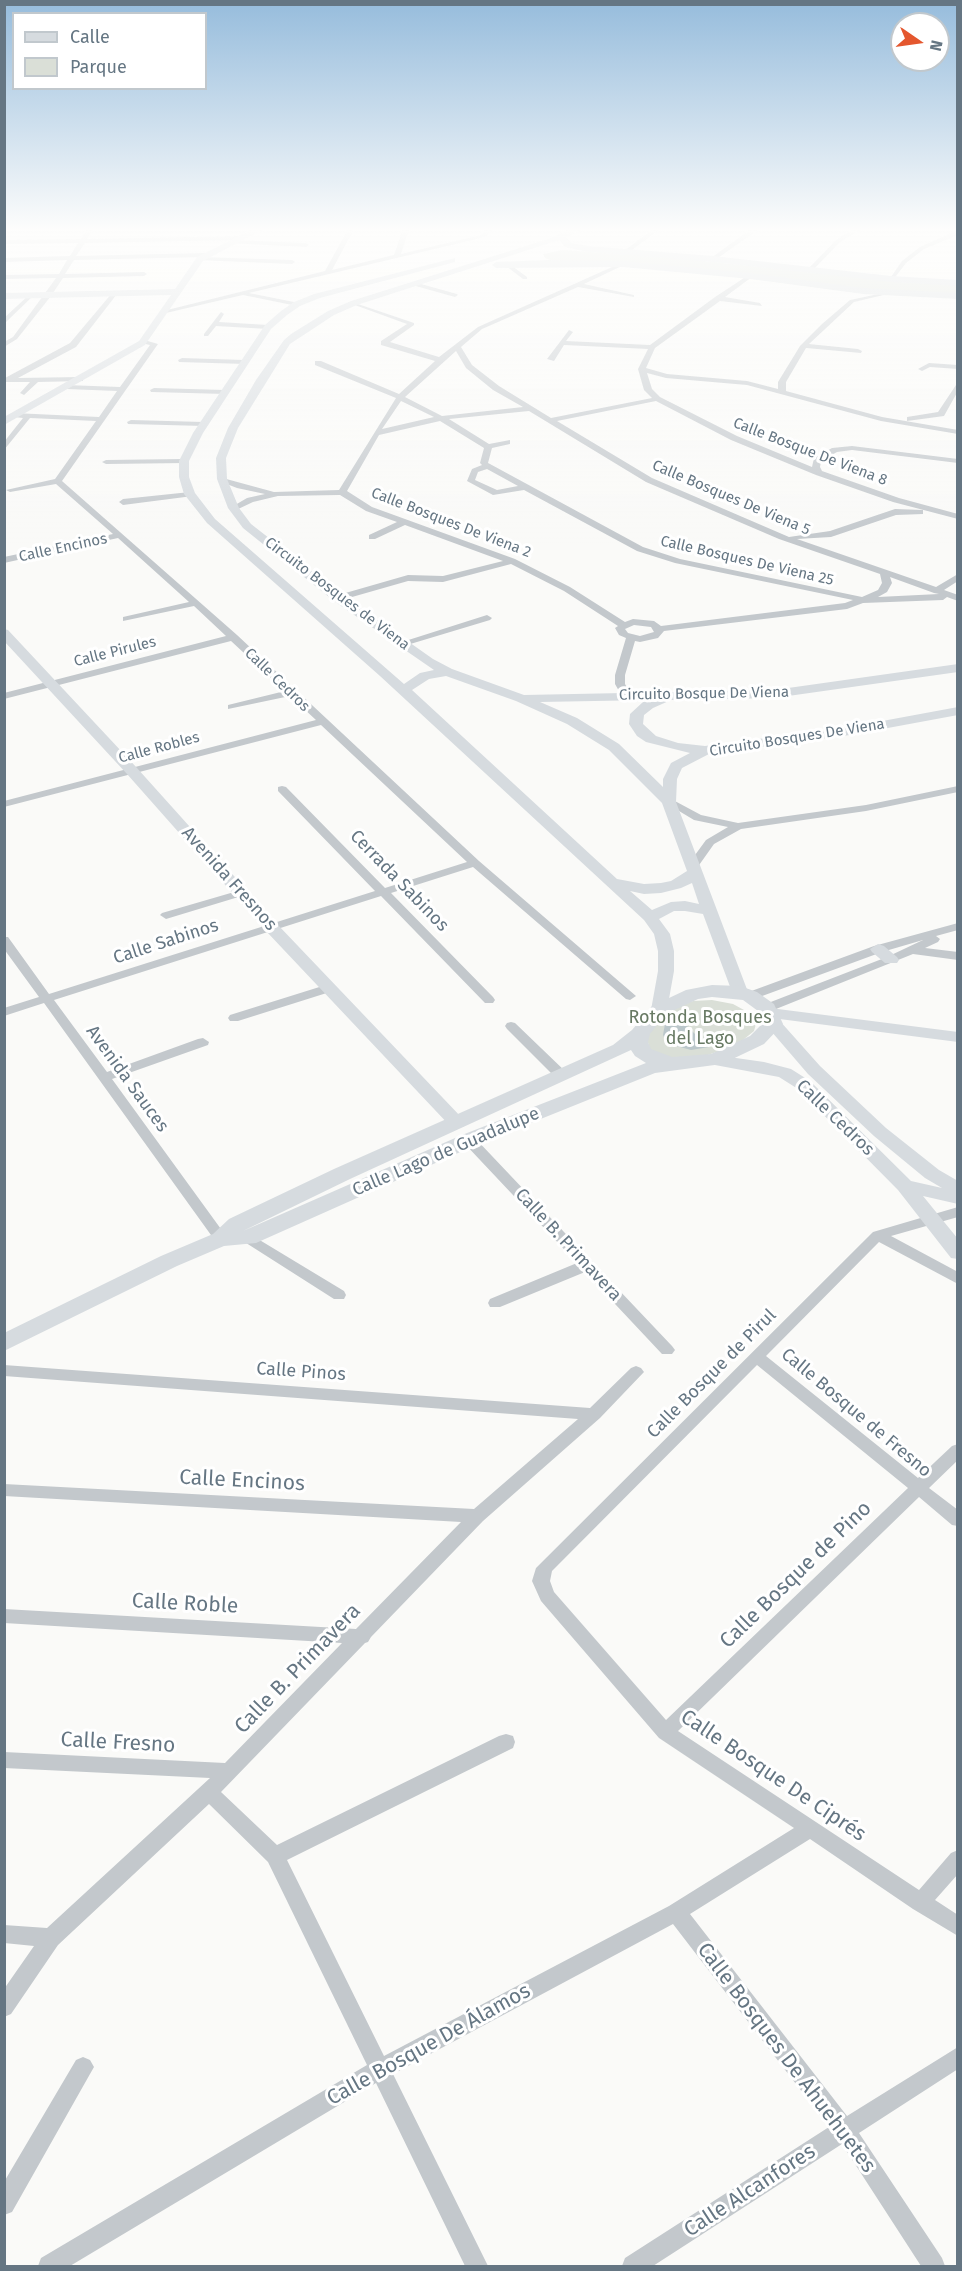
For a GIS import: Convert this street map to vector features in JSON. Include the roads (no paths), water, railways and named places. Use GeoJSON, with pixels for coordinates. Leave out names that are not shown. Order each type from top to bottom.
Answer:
{"type":"FeatureCollection","features":[{"type":"Feature","properties":{"kind":"main road"},"geometry":{"type":"LineString","coordinates":[[4,422],[144,341],[148,335]]}},
{"type":"Feature","properties":{"kind":"main road","name":"Circuito Bosques de Viena"},"geometry":{"type":"LineString","coordinates":[[263,335],[225,392],[215,429],[221,458],[222,479],[234,508],[248,526],[338,598],[428,662],[447,672],[522,698],[596,734],[614,747],[669,802],[710,911],[745,994]]}},
{"type":"Feature","properties":{"kind":"main road","name":"Circuito Bosques de Viena"},"geometry":{"type":"LineString","coordinates":[[296,335],[287,342],[261,380],[184,461],[184,477],[190,494],[211,521],[385,673],[650,917],[662,934],[666,951],[666,971],[660,1010]]}},
{"type":"Feature","properties":{"kind":"main road","name":"Avenida Fresnos"},"geometry":{"type":"LineString","coordinates":[[4,633],[463,1132]]}},
{"type":"Feature","properties":{"kind":"main road"},"geometry":{"type":"LineString","coordinates":[[385,673],[413,670],[428,662]]}},
{"type":"Feature","properties":{"kind":"main road","name":"Circuito Bosque De Viena"},"geometry":{"type":"LineString","coordinates":[[522,698],[774,694],[957,668]]}},
{"type":"Feature","properties":{"kind":"main road"},"geometry":{"type":"LineString","coordinates":[[403,690],[425,676],[447,672]]}},
{"type":"Feature","properties":{"kind":"main road"},"geometry":{"type":"LineString","coordinates":[[670,697],[648,705],[636,714],[636,724],[642,733],[651,739],[677,747],[705,750]]}},
{"type":"Feature","properties":{"kind":"main road","name":"Circuito Bosques De Viena"},"geometry":{"type":"LineString","coordinates":[[669,802],[670,780],[675,766],[705,750],[850,731],[957,711]]}},
{"type":"Feature","properties":{"kind":"main road"},"geometry":{"type":"LineString","coordinates":[[614,882],[628,887],[661,888],[688,879],[694,869]]}},
{"type":"Feature","properties":{"kind":"main road"},"geometry":{"type":"LineString","coordinates":[[650,917],[671,908],[685,906],[710,911]]}},
{"type":"Feature","properties":{"kind":"main road"},"geometry":{"type":"LineString","coordinates":[[660,1010],[693,994],[712,991],[745,994],[771,1016],[814,1070],[880,1132],[932,1174],[957,1190]]}},
{"type":"Feature","properties":{"kind":"main road","name":"Calle Lago de Guadalupe"},"geometry":{"type":"LineString","coordinates":[[221,1239],[248,1238],[463,1132],[562,1076],[620,1049],[640,1034],[648,1021],[660,1010]]}},
{"type":"Feature","properties":{"kind":"main road"},"geometry":{"type":"LineString","coordinates":[[771,1016],[957,1037]]}},
{"type":"Feature","properties":{"kind":"main road"},"geometry":{"type":"LineString","coordinates":[[771,1016],[957,1049]]}},
{"type":"Feature","properties":{"kind":"main road"},"geometry":{"type":"LineString","coordinates":[[640,1034],[638,1042],[642,1052],[654,1059],[672,1063],[715,1060],[757,1040],[771,1016]]}},
{"type":"Feature","properties":{"kind":"main road","name":"Calle Cedros"},"geometry":{"type":"LineString","coordinates":[[715,1060],[785,1072],[804,1085],[905,1186],[957,1253]]}},
{"type":"Feature","properties":{"kind":"main road","name":"Calle Lago de Guadalupe"},"geometry":{"type":"LineString","coordinates":[[4,1343],[169,1261],[221,1239],[237,1224],[463,1132],[649,1068],[672,1063]]}},
{"type":"Feature","properties":{"kind":"main road"},"geometry":{"type":"LineString","coordinates":[[905,1186],[932,1174]]}},
{"type":"Feature","properties":{"kind":"main road"},"geometry":{"type":"LineString","coordinates":[[905,1186],[957,1198]]}},
{"type":"Feature","properties":{"kind":"street"},"geometry":{"type":"LineString","coordinates":[[4,345],[18,335]]}},
{"type":"Feature","properties":{"kind":"street"},"geometry":{"type":"LineString","coordinates":[[6,380],[73,345],[81,335]]}},
{"type":"Feature","properties":{"kind":"street"},"geometry":{"type":"LineString","coordinates":[[396,335],[384,343],[440,360]]}},
{"type":"Feature","properties":{"kind":"street","name":"Calle Bosques De Viena 2"},"geometry":{"type":"LineString","coordinates":[[471,335],[400,397],[342,492],[369,509],[460,540],[512,561],[567,589],[623,625]]}},
{"type":"Feature","properties":{"kind":"street"},"geometry":{"type":"LineString","coordinates":[[551,359],[567,335]]}},
{"type":"Feature","properties":{"kind":"street"},"geometry":{"type":"LineString","coordinates":[[668,335],[652,347],[642,369],[648,390],[658,384],[682,378]]}},
{"type":"Feature","properties":{"kind":"street"},"geometry":{"type":"LineString","coordinates":[[782,392],[782,382],[804,346],[814,335]]}},
{"type":"Feature","properties":{"kind":"street"},"geometry":{"type":"LineString","coordinates":[[9,490],[58,481],[153,344],[144,341]]}},
{"type":"Feature","properties":{"kind":"street"},"geometry":{"type":"LineString","coordinates":[[562,343],[652,347]]}},
{"type":"Feature","properties":{"kind":"street","name":"Calle Bosques De Viena 5"},"geometry":{"type":"LineString","coordinates":[[457,346],[469,366],[528,409],[649,480],[782,537],[955,597]]}},
{"type":"Feature","properties":{"kind":"street"},"geometry":{"type":"LineString","coordinates":[[804,346],[858,351]]}},
{"type":"Feature","properties":{"kind":"street"},"geometry":{"type":"LineString","coordinates":[[182,360],[245,362]]}},
{"type":"Feature","properties":{"kind":"street"},"geometry":{"type":"LineString","coordinates":[[318,363],[400,397],[441,418],[488,447],[507,442]]}},
{"type":"Feature","properties":{"kind":"street"},"geometry":{"type":"LineString","coordinates":[[922,369],[929,365],[957,367]]}},
{"type":"Feature","properties":{"kind":"street"},"geometry":{"type":"LineString","coordinates":[[642,369],[659,375],[725,380],[765,387],[881,419],[957,431]]}},
{"type":"Feature","properties":{"kind":"street"},"geometry":{"type":"LineString","coordinates":[[24,393],[38,379]]}},
{"type":"Feature","properties":{"kind":"street"},"geometry":{"type":"LineString","coordinates":[[6,380],[80,379]]}},
{"type":"Feature","properties":{"kind":"street"},"geometry":{"type":"LineString","coordinates":[[765,387],[782,382]]}},
{"type":"Feature","properties":{"kind":"street"},"geometry":{"type":"LineString","coordinates":[[881,419],[919,419],[941,414],[957,384]]}},
{"type":"Feature","properties":{"kind":"street"},"geometry":{"type":"LineString","coordinates":[[66,387],[123,389]]}},
{"type":"Feature","properties":{"kind":"street"},"geometry":{"type":"LineString","coordinates":[[153,390],[225,392]]}},
{"type":"Feature","properties":{"kind":"street","name":"Calle Bosque De Viena 8"},"geometry":{"type":"LineString","coordinates":[[648,390],[657,399],[734,438],[819,473],[896,500],[957,517]]}},
{"type":"Feature","properties":{"kind":"street"},"geometry":{"type":"LineString","coordinates":[[548,421],[657,399]]}},
{"type":"Feature","properties":{"kind":"street"},"geometry":{"type":"LineString","coordinates":[[376,433],[441,418],[528,409]]}},
{"type":"Feature","properties":{"kind":"street"},"geometry":{"type":"LineString","coordinates":[[941,414],[957,431]]}},
{"type":"Feature","properties":{"kind":"street"},"geometry":{"type":"LineString","coordinates":[[16,415],[99,419]]}},
{"type":"Feature","properties":{"kind":"street"},"geometry":{"type":"LineString","coordinates":[[4,448],[28,416]]}},
{"type":"Feature","properties":{"kind":"street"},"geometry":{"type":"LineString","coordinates":[[131,422],[215,429]]}},
{"type":"Feature","properties":{"kind":"street"},"geometry":{"type":"LineString","coordinates":[[488,447],[484,463],[487,466],[475,471],[471,481],[496,493],[525,487]]}},
{"type":"Feature","properties":{"kind":"street"},"geometry":{"type":"LineString","coordinates":[[785,459],[817,460],[836,450],[852,448],[957,461]]}},
{"type":"Feature","properties":{"kind":"street"},"geometry":{"type":"LineString","coordinates":[[817,460],[816,467],[819,473]]}},
{"type":"Feature","properties":{"kind":"street"},"geometry":{"type":"LineString","coordinates":[[106,462],[184,461]]}},
{"type":"Feature","properties":{"kind":"street","name":"Calle Bosques De Viena 25"},"geometry":{"type":"LineString","coordinates":[[487,466],[650,552],[678,561],[864,600]]}},
{"type":"Feature","properties":{"kind":"street"},"geometry":{"type":"LineString","coordinates":[[222,479],[247,488],[278,494]]}},
{"type":"Feature","properties":{"kind":"street","name":"Calle Cedros"},"geometry":{"type":"LineString","coordinates":[[58,481],[196,603],[321,722],[475,863],[630,996]]}},
{"type":"Feature","properties":{"kind":"street"},"geometry":{"type":"LineString","coordinates":[[234,508],[250,500],[278,494],[342,492]]}},
{"type":"Feature","properties":{"kind":"street"},"geometry":{"type":"LineString","coordinates":[[123,502],[190,494]]}},
{"type":"Feature","properties":{"kind":"street"},"geometry":{"type":"LineString","coordinates":[[895,512],[896,500]]}},
{"type":"Feature","properties":{"kind":"street"},"geometry":{"type":"LineString","coordinates":[[782,537],[831,534],[895,512],[937,511]]}},
{"type":"Feature","properties":{"kind":"street"},"geometry":{"type":"LineString","coordinates":[[372,537],[405,522]]}},
{"type":"Feature","properties":{"kind":"street"},"geometry":{"type":"LineString","coordinates":[[826,551],[825,544],[831,534]]}},
{"type":"Feature","properties":{"kind":"street","name":"Calle Encinos"},"geometry":{"type":"LineString","coordinates":[[4,560],[121,535]]}},
{"type":"Feature","properties":{"kind":"street"},"geometry":{"type":"LineString","coordinates":[[338,598],[408,578],[443,579],[512,561]]}},
{"type":"Feature","properties":{"kind":"street"},"geometry":{"type":"LineString","coordinates":[[659,629],[833,609],[882,592],[886,588],[885,573]]}},
{"type":"Feature","properties":{"kind":"street"},"geometry":{"type":"LineString","coordinates":[[937,591],[957,576]]}},
{"type":"Feature","properties":{"kind":"street"},"geometry":{"type":"LineString","coordinates":[[864,600],[955,597]]}},
{"type":"Feature","properties":{"kind":"street"},"geometry":{"type":"LineString","coordinates":[[126,619],[196,603]]}},
{"type":"Feature","properties":{"kind":"street"},"geometry":{"type":"LineString","coordinates":[[404,643],[487,618]]}},
{"type":"Feature","properties":{"kind":"street"},"geometry":{"type":"LineString","coordinates":[[644,622],[654,624],[659,629],[655,636],[631,638],[620,632],[623,625],[644,622]]}},
{"type":"Feature","properties":{"kind":"street","name":"Calle Pirules"},"geometry":{"type":"LineString","coordinates":[[4,696],[234,638]]}},
{"type":"Feature","properties":{"kind":"street"},"geometry":{"type":"LineString","coordinates":[[627,696],[620,684],[620,675],[631,638]]}},
{"type":"Feature","properties":{"kind":"street"},"geometry":{"type":"LineString","coordinates":[[232,707],[290,693]]}},
{"type":"Feature","properties":{"kind":"street","name":"Calle Robles"},"geometry":{"type":"LineString","coordinates":[[4,804],[321,722]]}},
{"type":"Feature","properties":{"kind":"street","name":"Cerrada Sabinos"},"geometry":{"type":"LineString","coordinates":[[282,789],[489,1000]]}},
{"type":"Feature","properties":{"kind":"street"},"geometry":{"type":"LineString","coordinates":[[669,802],[698,818],[738,826],[866,808],[957,789]]}},
{"type":"Feature","properties":{"kind":"street"},"geometry":{"type":"LineString","coordinates":[[694,869],[710,842],[738,826]]}},
{"type":"Feature","properties":{"kind":"street","name":"Calle Sabinos"},"geometry":{"type":"LineString","coordinates":[[4,1012],[475,863]]}},
{"type":"Feature","properties":{"kind":"street"},"geometry":{"type":"LineString","coordinates":[[166,915],[241,893]]}},
{"type":"Feature","properties":{"kind":"street"},"geometry":{"type":"LineString","coordinates":[[745,994],[885,954],[957,926]]}},
{"type":"Feature","properties":{"kind":"street"},"geometry":{"type":"LineString","coordinates":[[913,950],[957,926]]}},
{"type":"Feature","properties":{"kind":"street","name":"Avenida Sauces"},"geometry":{"type":"LineString","coordinates":[[4,940],[221,1239]]}},
{"type":"Feature","properties":{"kind":"street"},"geometry":{"type":"LineString","coordinates":[[771,1016],[885,954],[913,950],[957,956]]}},
{"type":"Feature","properties":{"kind":"street"},"geometry":{"type":"LineString","coordinates":[[234,1018],[329,988]]}},
{"type":"Feature","properties":{"kind":"street"},"geometry":{"type":"LineString","coordinates":[[511,1026],[562,1076]]}},
{"type":"Feature","properties":{"kind":"street"},"geometry":{"type":"LineString","coordinates":[[105,1077],[203,1042]]}},
{"type":"Feature","properties":{"kind":"street","name":"Calle B. Primavera"},"geometry":{"type":"LineString","coordinates":[[463,1132],[667,1350]]}},
{"type":"Feature","properties":{"kind":"street","name":"Calle Bosque de Pirul"},"geometry":{"type":"LineString","coordinates":[[541,1581],[544,1568],[878,1235],[957,1212]]}},
{"type":"Feature","properties":{"kind":"street"},"geometry":{"type":"LineString","coordinates":[[878,1235],[957,1279]]}},
{"type":"Feature","properties":{"kind":"street"},"geometry":{"type":"LineString","coordinates":[[248,1238],[339,1295]]}},
{"type":"Feature","properties":{"kind":"street"},"geometry":{"type":"LineString","coordinates":[[495,1304],[587,1265]]}},
{"type":"Feature","properties":{"kind":"street","name":"Calle Bosque de Fresno"},"geometry":{"type":"LineString","coordinates":[[758,1357],[957,1520]]}},
{"type":"Feature","properties":{"kind":"street","name":"Calle Pinos"},"geometry":{"type":"LineString","coordinates":[[4,1370],[594,1414]]}},
{"type":"Feature","properties":{"kind":"street","name":"Calle B. Primavera"},"geometry":{"type":"LineString","coordinates":[[4,2007],[51,1938],[210,1792],[477,1516],[594,1414],[636,1372]]}},
{"type":"Feature","properties":{"kind":"street","name":"Calle Bosque de Pino"},"geometry":{"type":"LineString","coordinates":[[665,1732],[957,1450]]}},
{"type":"Feature","properties":{"kind":"street","name":"Calle Encinos"},"geometry":{"type":"LineString","coordinates":[[4,1490],[477,1516]]}},
{"type":"Feature","properties":{"kind":"street","name":"Calle Bosque De Ciprés"},"geometry":{"type":"LineString","coordinates":[[541,1581],[547,1596],[665,1732],[957,1927]]}},
{"type":"Feature","properties":{"kind":"street","name":"Calle Roble"},"geometry":{"type":"LineString","coordinates":[[4,1616],[362,1637]]}},
{"type":"Feature","properties":{"kind":"street"},"geometry":{"type":"LineString","coordinates":[[275,1856],[506,1742]]}},
{"type":"Feature","properties":{"kind":"street","name":"Calle Fresno"},"geometry":{"type":"LineString","coordinates":[[4,1760],[230,1771]]}},
{"type":"Feature","properties":{"kind":"street"},"geometry":{"type":"LineString","coordinates":[[210,1792],[275,1856],[477,2266]]}},
{"type":"Feature","properties":{"kind":"street","name":"Calle Bosque De Álamos"},"geometry":{"type":"LineString","coordinates":[[49,2266],[380,2070],[676,1912],[811,1828]]}},
{"type":"Feature","properties":{"kind":"street"},"geometry":{"type":"LineString","coordinates":[[920,1903],[957,1859]]}},
{"type":"Feature","properties":{"kind":"street","name":"Calle Bosques De Ahuehuetes"},"geometry":{"type":"LineString","coordinates":[[676,1912],[845,2130],[934,2266]]}},
{"type":"Feature","properties":{"kind":"street"},"geometry":{"type":"LineString","coordinates":[[4,1934],[51,1938]]}},
{"type":"Feature","properties":{"kind":"street","name":"Calle Alcanfores"},"geometry":{"type":"LineString","coordinates":[[633,2266],[957,2057]]}},
{"type":"Feature","properties":{"kind":"street"},"geometry":{"type":"LineString","coordinates":[[4,2204],[83,2067]]}},
{"type":"Feature","properties":{"kind":"park label","name":"Rotonda Bosques del Lago"},"geometry":{"type":"Point","coordinates":[700,1028]}}]}
